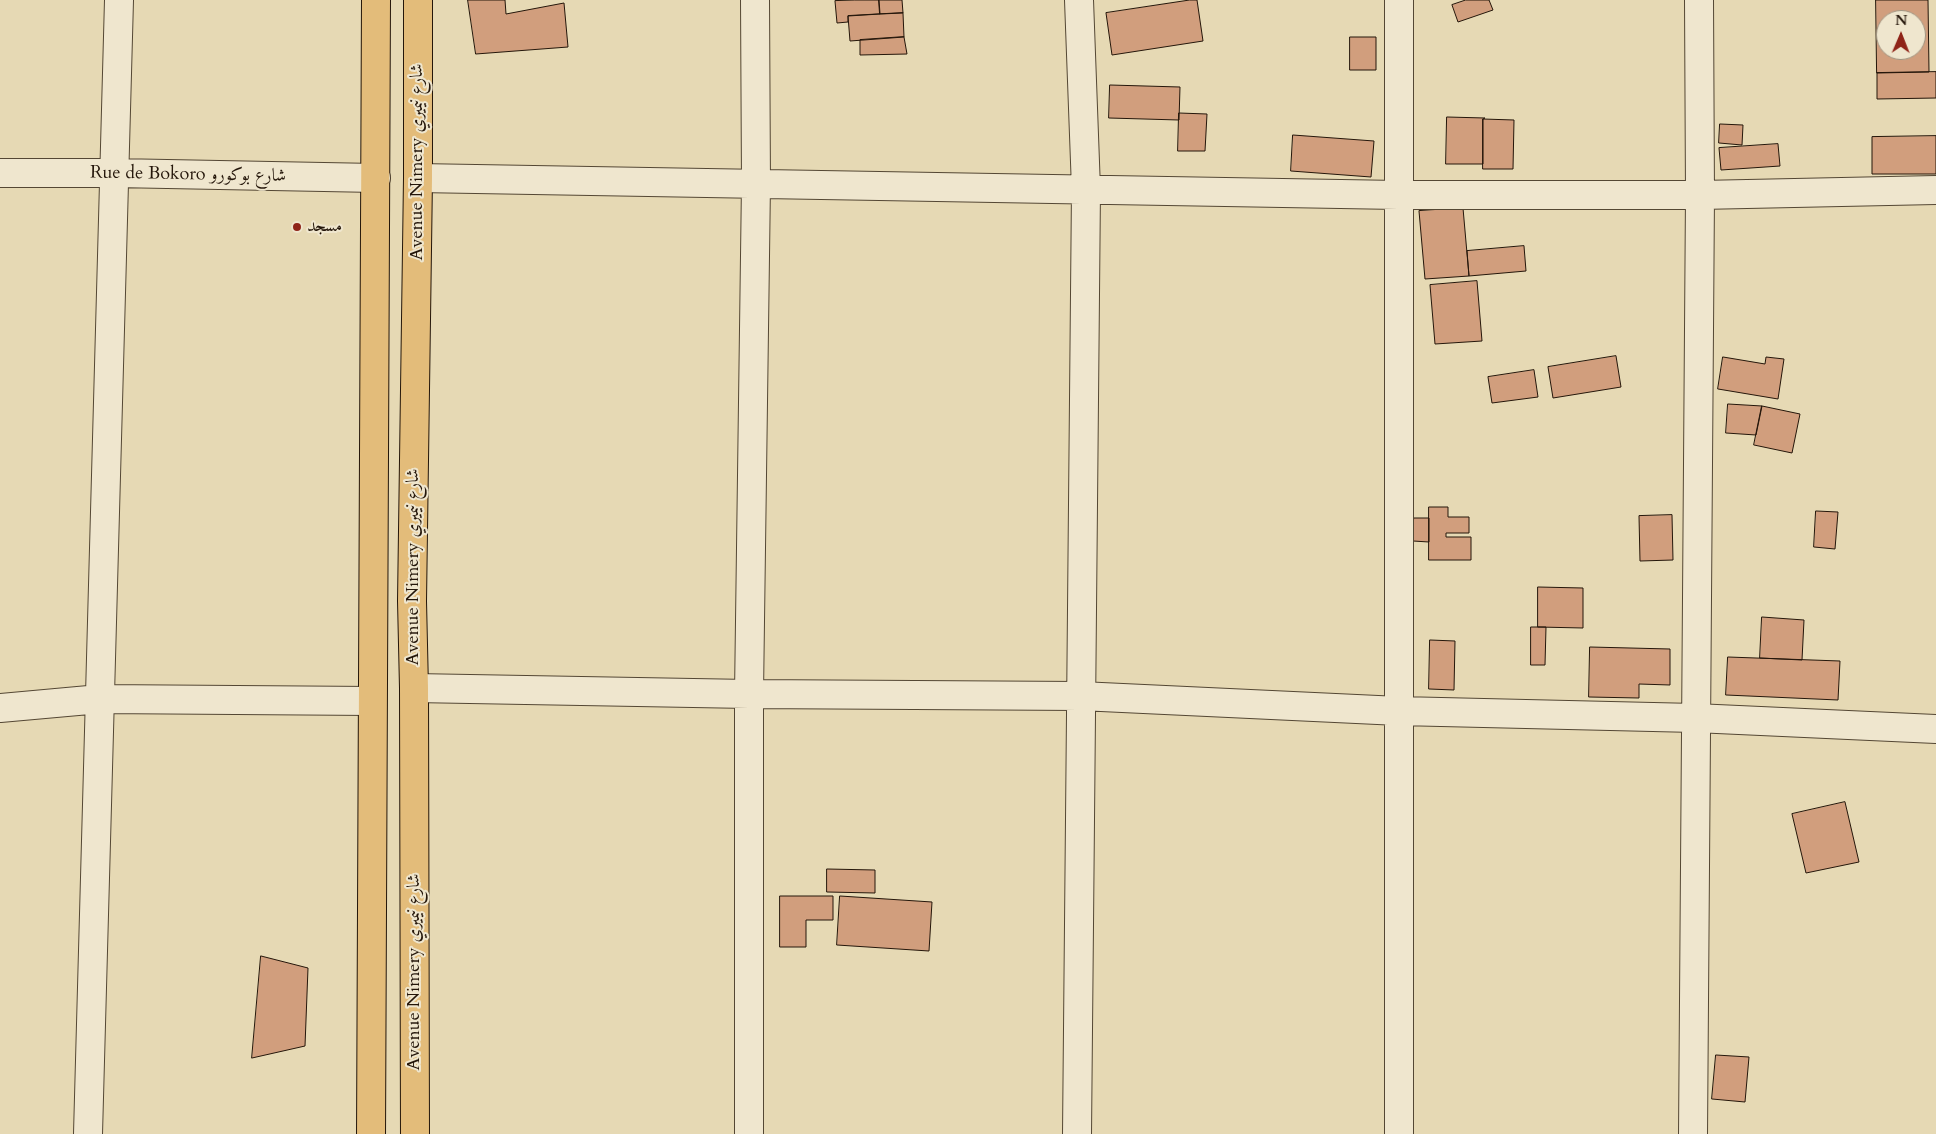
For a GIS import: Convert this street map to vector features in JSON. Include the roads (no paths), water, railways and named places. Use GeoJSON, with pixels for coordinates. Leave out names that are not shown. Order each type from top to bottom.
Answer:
{"type":"FeatureCollection","features":[{"type":"Feature","properties":{"kind":"main road"},"geometry":{"type":"LineString","coordinates":[[371,1134],[376,0]]}},
{"type":"Feature","properties":{"kind":"main road","name":"Avenue Nimery شارع نيميري"},"geometry":{"type":"LineString","coordinates":[[415,1134],[414,688],[412,601],[418,178],[418,0]]}},
{"type":"Feature","properties":{"kind":"street"},"geometry":{"type":"LineString","coordinates":[[88,1134],[119,0]]}},
{"type":"Feature","properties":{"kind":"street"},"geometry":{"type":"LineString","coordinates":[[749,1134],[748,694],[756,183],[755,0]]}},
{"type":"Feature","properties":{"kind":"street"},"geometry":{"type":"LineString","coordinates":[[1077,1134],[1086,189],[1079,0]]}},
{"type":"Feature","properties":{"kind":"street"},"geometry":{"type":"LineString","coordinates":[[1399,0],[1399,1134]]}},
{"type":"Feature","properties":{"kind":"street"},"geometry":{"type":"LineString","coordinates":[[1693,1134],[1700,195],[1699,0]]}},
{"type":"Feature","properties":{"kind":"street","name":"Rue de Bokoro شارع بوكورو"},"geometry":{"type":"LineString","coordinates":[[0,173],[115,173],[376,178]]}},
{"type":"Feature","properties":{"kind":"street"},"geometry":{"type":"LineString","coordinates":[[418,178],[1398,195],[1700,195],[1936,190]]}},
{"type":"Feature","properties":{"kind":"street"},"geometry":{"type":"LineString","coordinates":[[414,688],[748,694],[1080,696],[1399,711],[1695,718],[1936,728]]}},
{"type":"Feature","properties":{"kind":"street"},"geometry":{"type":"LineString","coordinates":[[0,708],[100,699],[372,701]]}},
{"type":"Feature","properties":{"kind":"place","name":"مسجد"},"geometry":{"type":"Point","coordinates":[297,227]}}]}
